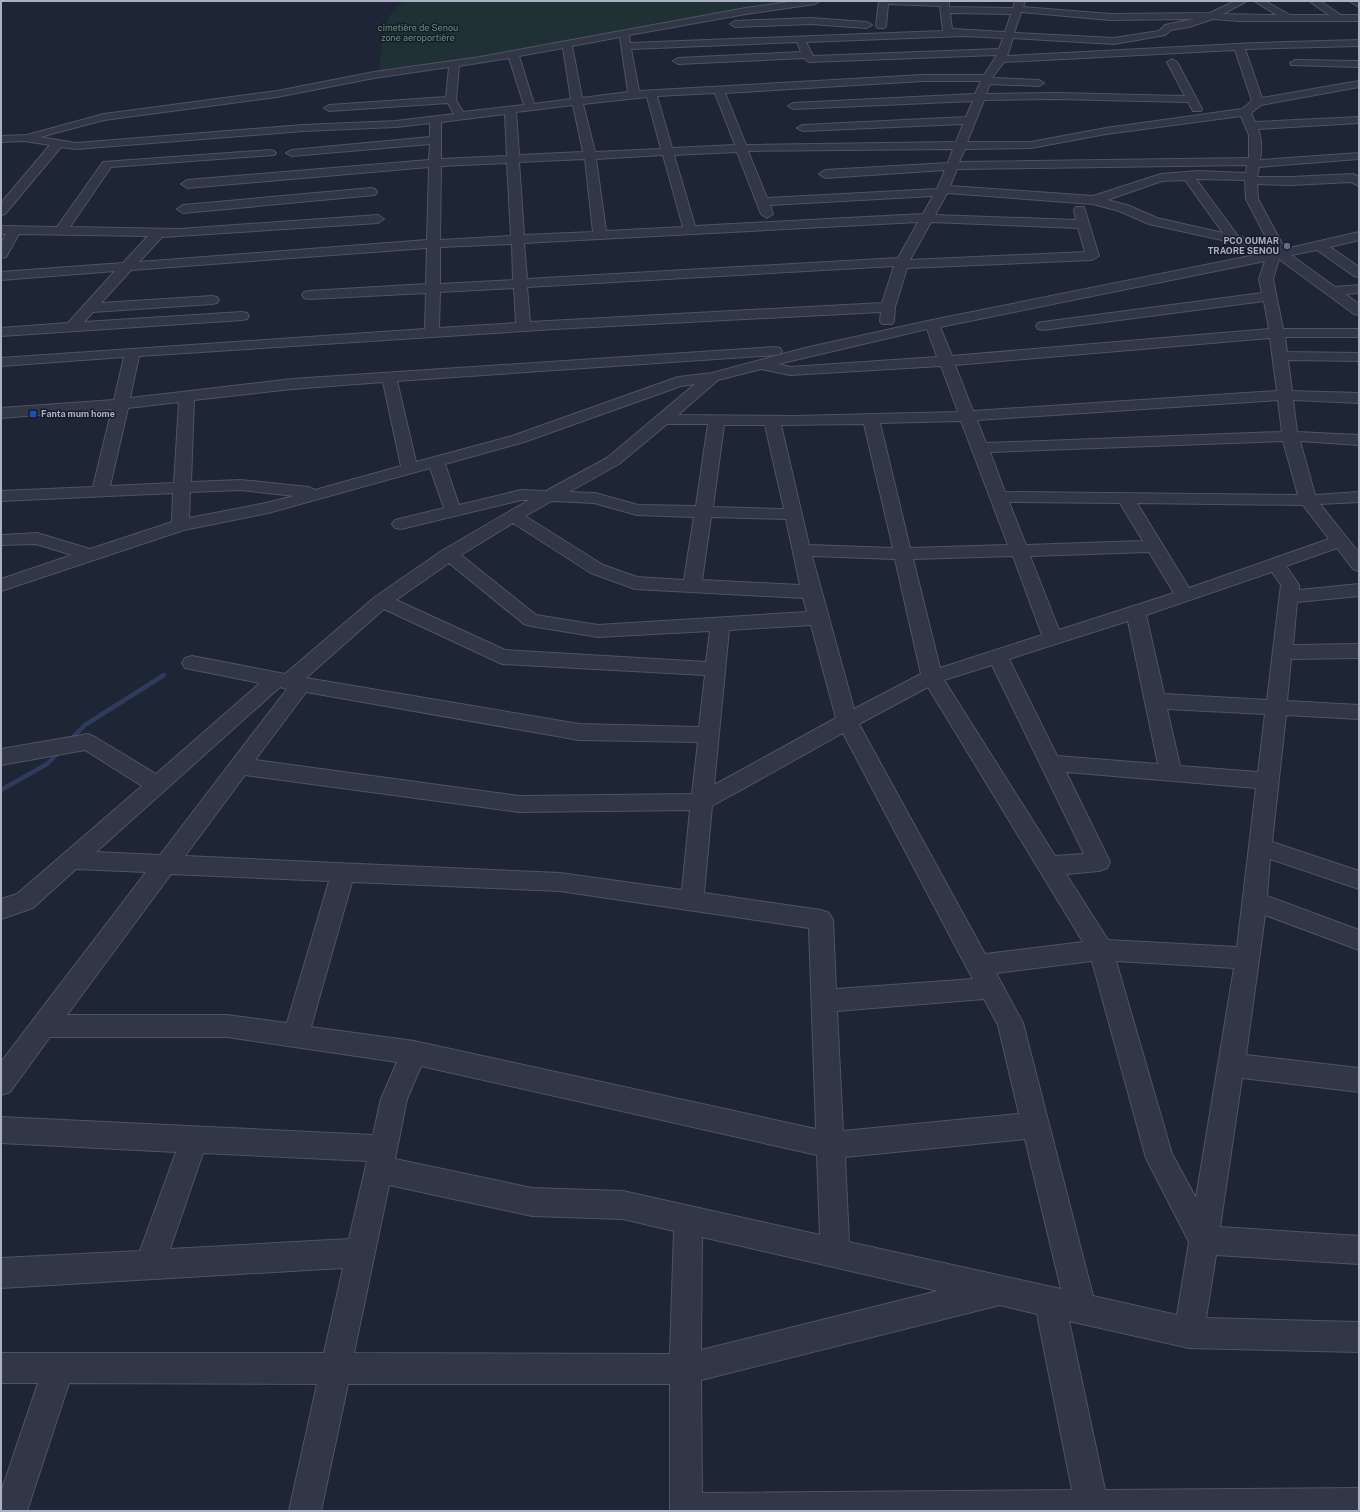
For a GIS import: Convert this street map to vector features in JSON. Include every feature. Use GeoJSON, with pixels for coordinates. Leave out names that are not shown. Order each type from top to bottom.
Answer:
{"type":"FeatureCollection","features":[{"type":"Feature","properties":{"kind":"street"},"geometry":{"type":"LineString","coordinates":[[2,140],[24,138],[104,117],[277,94],[374,75],[454,64],[746,11],[815,1]]}},
{"type":"Feature","properties":{"kind":"street"},"geometry":{"type":"LineString","coordinates":[[881,26],[887,14],[884,1],[946,13],[1017,7],[1110,17],[1212,16],[1239,18],[1359,18]]}},
{"type":"Feature","properties":{"kind":"street"},"geometry":{"type":"LineString","coordinates":[[1052,1],[1057,23]]}},
{"type":"Feature","properties":{"kind":"street"},"geometry":{"type":"LineString","coordinates":[[724,25],[810,21],[963,33],[1114,41],[1162,33],[1168,27],[1181,25],[1212,16],[1242,1]]}},
{"type":"Feature","properties":{"kind":"street"},"geometry":{"type":"LineString","coordinates":[[1259,1],[1300,27]]}},
{"type":"Feature","properties":{"kind":"street"},"geometry":{"type":"LineString","coordinates":[[1318,1],[1339,18]]}},
{"type":"Feature","properties":{"kind":"street"},"geometry":{"type":"LineString","coordinates":[[1354,1],[1359,4]]}},
{"type":"Feature","properties":{"kind":"street"},"geometry":{"type":"LineString","coordinates":[[1107,6],[1110,17]]}},
{"type":"Feature","properties":{"kind":"street"},"geometry":{"type":"LineString","coordinates":[[1162,6],[1171,16]]}},
{"type":"Feature","properties":{"kind":"street"},"geometry":{"type":"LineString","coordinates":[[885,335],[888,307],[901,263],[942,191],[987,80],[1002,55],[1008,24],[1017,7]]}},
{"type":"Feature","properties":{"kind":"street"},"geometry":{"type":"LineString","coordinates":[[946,13],[948,32]]}},
{"type":"Feature","properties":{"kind":"street"},"geometry":{"type":"LineString","coordinates":[[1239,18],[1256,46]]}},
{"type":"Feature","properties":{"kind":"street"},"geometry":{"type":"LineString","coordinates":[[1322,18],[1348,43]]}},
{"type":"Feature","properties":{"kind":"street"},"geometry":{"type":"LineString","coordinates":[[672,24],[682,92]]}},
{"type":"Feature","properties":{"kind":"street"},"geometry":{"type":"LineString","coordinates":[[1181,25],[1188,30],[1203,30]]}},
{"type":"Feature","properties":{"kind":"street"},"geometry":{"type":"LineString","coordinates":[[624,33],[634,94]]}},
{"type":"Feature","properties":{"kind":"street"},"geometry":{"type":"LineString","coordinates":[[626,46],[963,33]]}},
{"type":"Feature","properties":{"kind":"street"},"geometry":{"type":"LineString","coordinates":[[1312,35],[1324,44]]}},
{"type":"Feature","properties":{"kind":"street"},"geometry":{"type":"LineString","coordinates":[[800,39],[809,60],[1125,53],[1256,46],[1359,43]]}},
{"type":"Feature","properties":{"kind":"street"},"geometry":{"type":"LineString","coordinates":[[1114,41],[1125,53]]}},
{"type":"Feature","properties":{"kind":"street"},"geometry":{"type":"LineString","coordinates":[[567,44],[577,101],[590,156],[600,235]]}},
{"type":"Feature","properties":{"kind":"street"},"geometry":{"type":"LineString","coordinates":[[1280,45],[1316,91]]}},
{"type":"Feature","properties":{"kind":"street"},"geometry":{"type":"LineString","coordinates":[[1239,47],[1240,61],[1258,102]]}},
{"type":"Feature","properties":{"kind":"street"},"geometry":{"type":"LineString","coordinates":[[513,54],[530,107]]}},
{"type":"Feature","properties":{"kind":"street"},"geometry":{"type":"LineString","coordinates":[[678,61],[807,55]]}},
{"type":"Feature","properties":{"kind":"street"},"geometry":{"type":"LineString","coordinates":[[1172,62],[1202,118]]}},
{"type":"Feature","properties":{"kind":"street"},"geometry":{"type":"LineString","coordinates":[[454,64],[451,100],[460,116]]}},
{"type":"Feature","properties":{"kind":"street"},"geometry":{"type":"LineString","coordinates":[[1295,64],[1359,64]]}},
{"type":"Feature","properties":{"kind":"street"},"geometry":{"type":"LineString","coordinates":[[24,138],[76,146],[303,128],[396,124],[634,94],[923,78],[1050,83]]}},
{"type":"Feature","properties":{"kind":"street"},"geometry":{"type":"LineString","coordinates":[[187,184],[435,163],[742,148],[962,144],[1031,145],[1106,131],[1245,112],[1258,102],[1359,84]]}},
{"type":"Feature","properties":{"kind":"street"},"geometry":{"type":"LineString","coordinates":[[784,86],[837,198]]}},
{"type":"Feature","properties":{"kind":"street"},"geometry":{"type":"LineString","coordinates":[[1169,86],[1185,86]]}},
{"type":"Feature","properties":{"kind":"street"},"geometry":{"type":"LineString","coordinates":[[719,90],[772,226]]}},
{"type":"Feature","properties":{"kind":"street"},"geometry":{"type":"LineString","coordinates":[[651,94],[690,230]]}},
{"type":"Feature","properties":{"kind":"street"},"geometry":{"type":"LineString","coordinates":[[1299,94],[1309,104]]}},
{"type":"Feature","properties":{"kind":"street"},"geometry":{"type":"LineString","coordinates":[[793,106],[980,97],[1056,96],[1192,99]]}},
{"type":"Feature","properties":{"kind":"street"},"geometry":{"type":"LineString","coordinates":[[329,108],[451,100]]}},
{"type":"Feature","properties":{"kind":"street"},"geometry":{"type":"LineString","coordinates":[[510,109],[523,326]]}},
{"type":"Feature","properties":{"kind":"street"},"geometry":{"type":"LineString","coordinates":[[1245,112],[1255,135],[1257,156],[1251,179],[1252,199],[1278,255]]}},
{"type":"Feature","properties":{"kind":"street"},"geometry":{"type":"LineString","coordinates":[[1319,114],[1331,122]]}},
{"type":"Feature","properties":{"kind":"street"},"geometry":{"type":"LineString","coordinates":[[432,332],[432,244],[436,119]]}},
{"type":"Feature","properties":{"kind":"street"},"geometry":{"type":"LineString","coordinates":[[803,128],[971,120]]}},
{"type":"Feature","properties":{"kind":"street"},"geometry":{"type":"LineString","coordinates":[[1251,126],[1359,120]]}},
{"type":"Feature","properties":{"kind":"street"},"geometry":{"type":"LineString","coordinates":[[292,153],[436,140]]}},
{"type":"Feature","properties":{"kind":"street"},"geometry":{"type":"LineString","coordinates":[[1,211],[58,143]]}},
{"type":"Feature","properties":{"kind":"street"},"geometry":{"type":"LineString","coordinates":[[360,147],[384,248]]}},
{"type":"Feature","properties":{"kind":"street"},"geometry":{"type":"LineString","coordinates":[[61,231],[107,164],[270,153]]}},
{"type":"Feature","properties":{"kind":"street"},"geometry":{"type":"LineString","coordinates":[[825,174],[952,166],[1257,156],[1359,156]]}},
{"type":"Feature","properties":{"kind":"street"},"geometry":{"type":"LineString","coordinates":[[179,233],[191,158]]}},
{"type":"Feature","properties":{"kind":"street"},"geometry":{"type":"LineString","coordinates":[[1188,176],[1233,239]]}},
{"type":"Feature","properties":{"kind":"street"},"geometry":{"type":"LineString","coordinates":[[1094,200],[1161,178],[1188,176],[1291,181],[1353,178],[1359,182]]}},
{"type":"Feature","properties":{"kind":"street"},"geometry":{"type":"LineString","coordinates":[[762,202],[942,191],[1094,200],[1123,208],[1152,221],[1233,239],[1278,255],[1359,311]]}},
{"type":"Feature","properties":{"kind":"street"},"geometry":{"type":"LineString","coordinates":[[183,209],[371,192]]}},
{"type":"Feature","properties":{"kind":"street"},"geometry":{"type":"LineString","coordinates":[[309,295],[521,282],[901,263],[1092,256],[1078,199]]}},
{"type":"Feature","properties":{"kind":"street"},"geometry":{"type":"LineString","coordinates":[[1,276],[432,244],[926,218],[1084,224]]}},
{"type":"Feature","properties":{"kind":"street"},"geometry":{"type":"LineString","coordinates":[[1,230],[179,233],[378,219]]}},
{"type":"Feature","properties":{"kind":"street"},"geometry":{"type":"LineString","coordinates":[[1,254],[15,230]]}},
{"type":"Feature","properties":{"kind":"street"},"geometry":{"type":"LineString","coordinates":[[72,327],[158,233]]}},
{"type":"Feature","properties":{"kind":"street"},"geometry":{"type":"LineString","coordinates":[[1,585],[180,525],[268,508],[518,439],[678,382],[713,377],[805,352],[932,324],[1278,255],[1359,236]]}},
{"type":"Feature","properties":{"kind":"street"},"geometry":{"type":"LineString","coordinates":[[1319,245],[1359,273]]}},
{"type":"Feature","properties":{"kind":"street"},"geometry":{"type":"LineString","coordinates":[[1278,255],[1266,279],[1277,333],[1290,436],[1308,500],[1359,565]]}},
{"type":"Feature","properties":{"kind":"street"},"geometry":{"type":"LineString","coordinates":[[1344,262],[1359,262]]}},
{"type":"Feature","properties":{"kind":"street"},"geometry":{"type":"LineString","coordinates":[[1332,291],[1359,289]]}},
{"type":"Feature","properties":{"kind":"street"},"geometry":{"type":"LineString","coordinates":[[1043,326],[1270,296]]}},
{"type":"Feature","properties":{"kind":"street"},"geometry":{"type":"LineString","coordinates":[[90,308],[212,300]]}},
{"type":"Feature","properties":{"kind":"street"},"geometry":{"type":"LineString","coordinates":[[1,362],[523,326],[888,307]]}},
{"type":"Feature","properties":{"kind":"street"},"geometry":{"type":"LineString","coordinates":[[2,335],[72,327],[242,316]]}},
{"type":"Feature","properties":{"kind":"street"},"geometry":{"type":"LineString","coordinates":[[932,324],[1053,638]]}},
{"type":"Feature","properties":{"kind":"street"},"geometry":{"type":"LineString","coordinates":[[760,364],[790,370],[946,361],[1277,333],[1359,333]]}},
{"type":"Feature","properties":{"kind":"street"},"geometry":{"type":"LineString","coordinates":[[1,413],[121,404],[292,384],[791,350],[805,352]]}},
{"type":"Feature","properties":{"kind":"street"},"geometry":{"type":"LineString","coordinates":[[100,492],[133,352]]}},
{"type":"Feature","properties":{"kind":"street"},"geometry":{"type":"LineString","coordinates":[[1280,356],[1359,357]]}},
{"type":"Feature","properties":{"kind":"street"},"geometry":{"type":"LineString","coordinates":[[389,377],[410,470]]}},
{"type":"Feature","properties":{"kind":"street"},"geometry":{"type":"LineString","coordinates":[[1,909],[25,901],[157,785],[288,682],[382,602],[449,554],[613,461],[713,377]]}},
{"type":"Feature","properties":{"kind":"street"},"geometry":{"type":"LineString","coordinates":[[663,419],[871,419],[968,416],[1284,395],[1359,398]]}},
{"type":"Feature","properties":{"kind":"street"},"geometry":{"type":"LineString","coordinates":[[180,525],[187,396]]}},
{"type":"Feature","properties":{"kind":"street"},"geometry":{"type":"LineString","coordinates":[[871,419],[932,677],[1101,950],[1160,1158],[1203,1240]]}},
{"type":"Feature","properties":{"kind":"street"},"geometry":{"type":"LineString","coordinates":[[692,587],[717,420]]}},
{"type":"Feature","properties":{"kind":"street"},"geometry":{"type":"LineString","coordinates":[[772,420],[811,592],[847,721],[1010,1023],[1081,1309]]}},
{"type":"Feature","properties":{"kind":"street"},"geometry":{"type":"LineString","coordinates":[[980,448],[1290,436],[1359,440]]}},
{"type":"Feature","properties":{"kind":"street"},"geometry":{"type":"LineString","coordinates":[[436,462],[453,512]]}},
{"type":"Feature","properties":{"kind":"street"},"geometry":{"type":"LineString","coordinates":[[1,496],[241,485],[320,494]]}},
{"type":"Feature","properties":{"kind":"street"},"geometry":{"type":"LineString","coordinates":[[401,524],[521,495],[595,498],[637,510],[794,514]]}},
{"type":"Feature","properties":{"kind":"street"},"geometry":{"type":"LineString","coordinates":[[998,497],[1308,500],[1359,497]]}},
{"type":"Feature","properties":{"kind":"street"},"geometry":{"type":"LineString","coordinates":[[1126,498],[1185,596]]}},
{"type":"Feature","properties":{"kind":"street"},"geometry":{"type":"LineString","coordinates":[[514,516],[604,571],[635,583],[811,592]]}},
{"type":"Feature","properties":{"kind":"street"},"geometry":{"type":"LineString","coordinates":[[1,540],[37,538],[90,555]]}},
{"type":"Feature","properties":{"kind":"street"},"geometry":{"type":"LineString","coordinates":[[240,766],[519,804],[702,802],[847,721],[932,677],[1185,596],[1340,541]]}},
{"type":"Feature","properties":{"kind":"street"},"geometry":{"type":"LineString","coordinates":[[802,550],[903,554],[1154,546]]}},
{"type":"Feature","properties":{"kind":"street"},"geometry":{"type":"LineString","coordinates":[[449,554],[531,620],[598,631],[818,618]]}},
{"type":"Feature","properties":{"kind":"street"},"geometry":{"type":"LineString","coordinates":[[1188,1333],[1248,958],[1268,781],[1290,585],[1275,563]]}},
{"type":"Feature","properties":{"kind":"street"},"geometry":{"type":"LineString","coordinates":[[1288,597],[1359,590]]}},
{"type":"Feature","properties":{"kind":"street"},"geometry":{"type":"LineString","coordinates":[[382,602],[502,657],[716,669]]}},
{"type":"Feature","properties":{"kind":"street"},"geometry":{"type":"LineString","coordinates":[[1136,612],[1171,773]]}},
{"type":"Feature","properties":{"kind":"street"},"geometry":{"type":"LineString","coordinates":[[692,901],[720,624]]}},
{"type":"Feature","properties":{"kind":"street"},"geometry":{"type":"LineString","coordinates":[[1282,652],[1359,651]]}},
{"type":"Feature","properties":{"kind":"street"},"geometry":{"type":"LineString","coordinates":[[998,656],[1099,862],[1049,866]]}},
{"type":"Feature","properties":{"kind":"street"},"geometry":{"type":"LineString","coordinates":[[192,663],[288,682],[579,732],[709,735]]}},
{"type":"Feature","properties":{"kind":"street"},"geometry":{"type":"LineString","coordinates":[[1,1083],[240,766],[288,682]]}},
{"type":"Feature","properties":{"kind":"street"},"geometry":{"type":"LineString","coordinates":[[1155,701],[1359,712]]}},
{"type":"Feature","properties":{"kind":"street"},"geometry":{"type":"LineString","coordinates":[[1,756],[88,742],[157,785]]}},
{"type":"Feature","properties":{"kind":"street"},"geometry":{"type":"LineString","coordinates":[[1051,763],[1268,781]]}},
{"type":"Feature","properties":{"kind":"street"},"geometry":{"type":"LineString","coordinates":[[1260,847],[1359,880]]}},
{"type":"Feature","properties":{"kind":"street"},"geometry":{"type":"LineString","coordinates":[[72,860],[560,882],[821,920],[835,1253]]}},
{"type":"Feature","properties":{"kind":"street"},"geometry":{"type":"LineString","coordinates":[[296,1036],[343,872]]}},
{"type":"Feature","properties":{"kind":"street"},"geometry":{"type":"LineString","coordinates":[[1254,901],[1359,940]]}},
{"type":"Feature","properties":{"kind":"street"},"geometry":{"type":"LineString","coordinates":[[978,965],[1101,950],[1248,958]]}},
{"type":"Feature","properties":{"kind":"street"},"geometry":{"type":"LineString","coordinates":[[825,1001],[991,988]]}},
{"type":"Feature","properties":{"kind":"street"},"geometry":{"type":"LineString","coordinates":[[44,1026],[227,1026],[414,1053],[831,1145],[1035,1126]]}},
{"type":"Feature","properties":{"kind":"street"},"geometry":{"type":"LineString","coordinates":[[305,1511],[394,1099],[414,1053]]}},
{"type":"Feature","properties":{"kind":"street"},"geometry":{"type":"LineString","coordinates":[[1231,1065],[1359,1080]]}},
{"type":"Feature","properties":{"kind":"street"},"geometry":{"type":"LineString","coordinates":[[1,1130],[194,1139],[381,1159],[532,1202],[623,1205],[1188,1333],[1359,1337]]}},
{"type":"Feature","properties":{"kind":"street"},"geometry":{"type":"LineString","coordinates":[[150,1264],[194,1139]]}},
{"type":"Feature","properties":{"kind":"street"},"geometry":{"type":"LineString","coordinates":[[688,1220],[685,1369],[686,1510],[1093,1508],[1359,1504]]}},
{"type":"Feature","properties":{"kind":"street"},"geometry":{"type":"LineString","coordinates":[[1203,1240],[1359,1250]]}},
{"type":"Feature","properties":{"kind":"street"},"geometry":{"type":"LineString","coordinates":[[1,1272],[361,1253]]}},
{"type":"Feature","properties":{"kind":"street"},"geometry":{"type":"LineString","coordinates":[[1,1368],[685,1369],[1000,1290]]}},
{"type":"Feature","properties":{"kind":"street"},"geometry":{"type":"LineString","coordinates":[[1050,1302],[1093,1508]]}},
{"type":"Feature","properties":{"kind":"street"},"geometry":{"type":"LineString","coordinates":[[11,1511],[59,1368]]}},
{"type":"Feature","properties":{"kind":"green space","name":"cimetière de Senou zone aeroportière"},"geometry":{"type":"Polygon","coordinates":[[[404,1],[803,1],[738,10],[477,57],[379,71],[384,29],[390,15],[404,1]]]}},
{"type":"Feature","properties":{"kind":"waterway"},"geometry":{"type":"LineString","coordinates":[[71,739],[85,725],[164,675]]}},
{"type":"Feature","properties":{"kind":"waterway"},"geometry":{"type":"LineString","coordinates":[[1,790],[47,764],[60,751]]}},
{"type":"Feature","properties":{"kind":"place","name":"PCO OUMAR TRAORE SENOU"},"geometry":{"type":"Point","coordinates":[1287,246]}},
{"type":"Feature","properties":{"kind":"place","name":"Fanta mum home"},"geometry":{"type":"Point","coordinates":[33,414]}}]}
